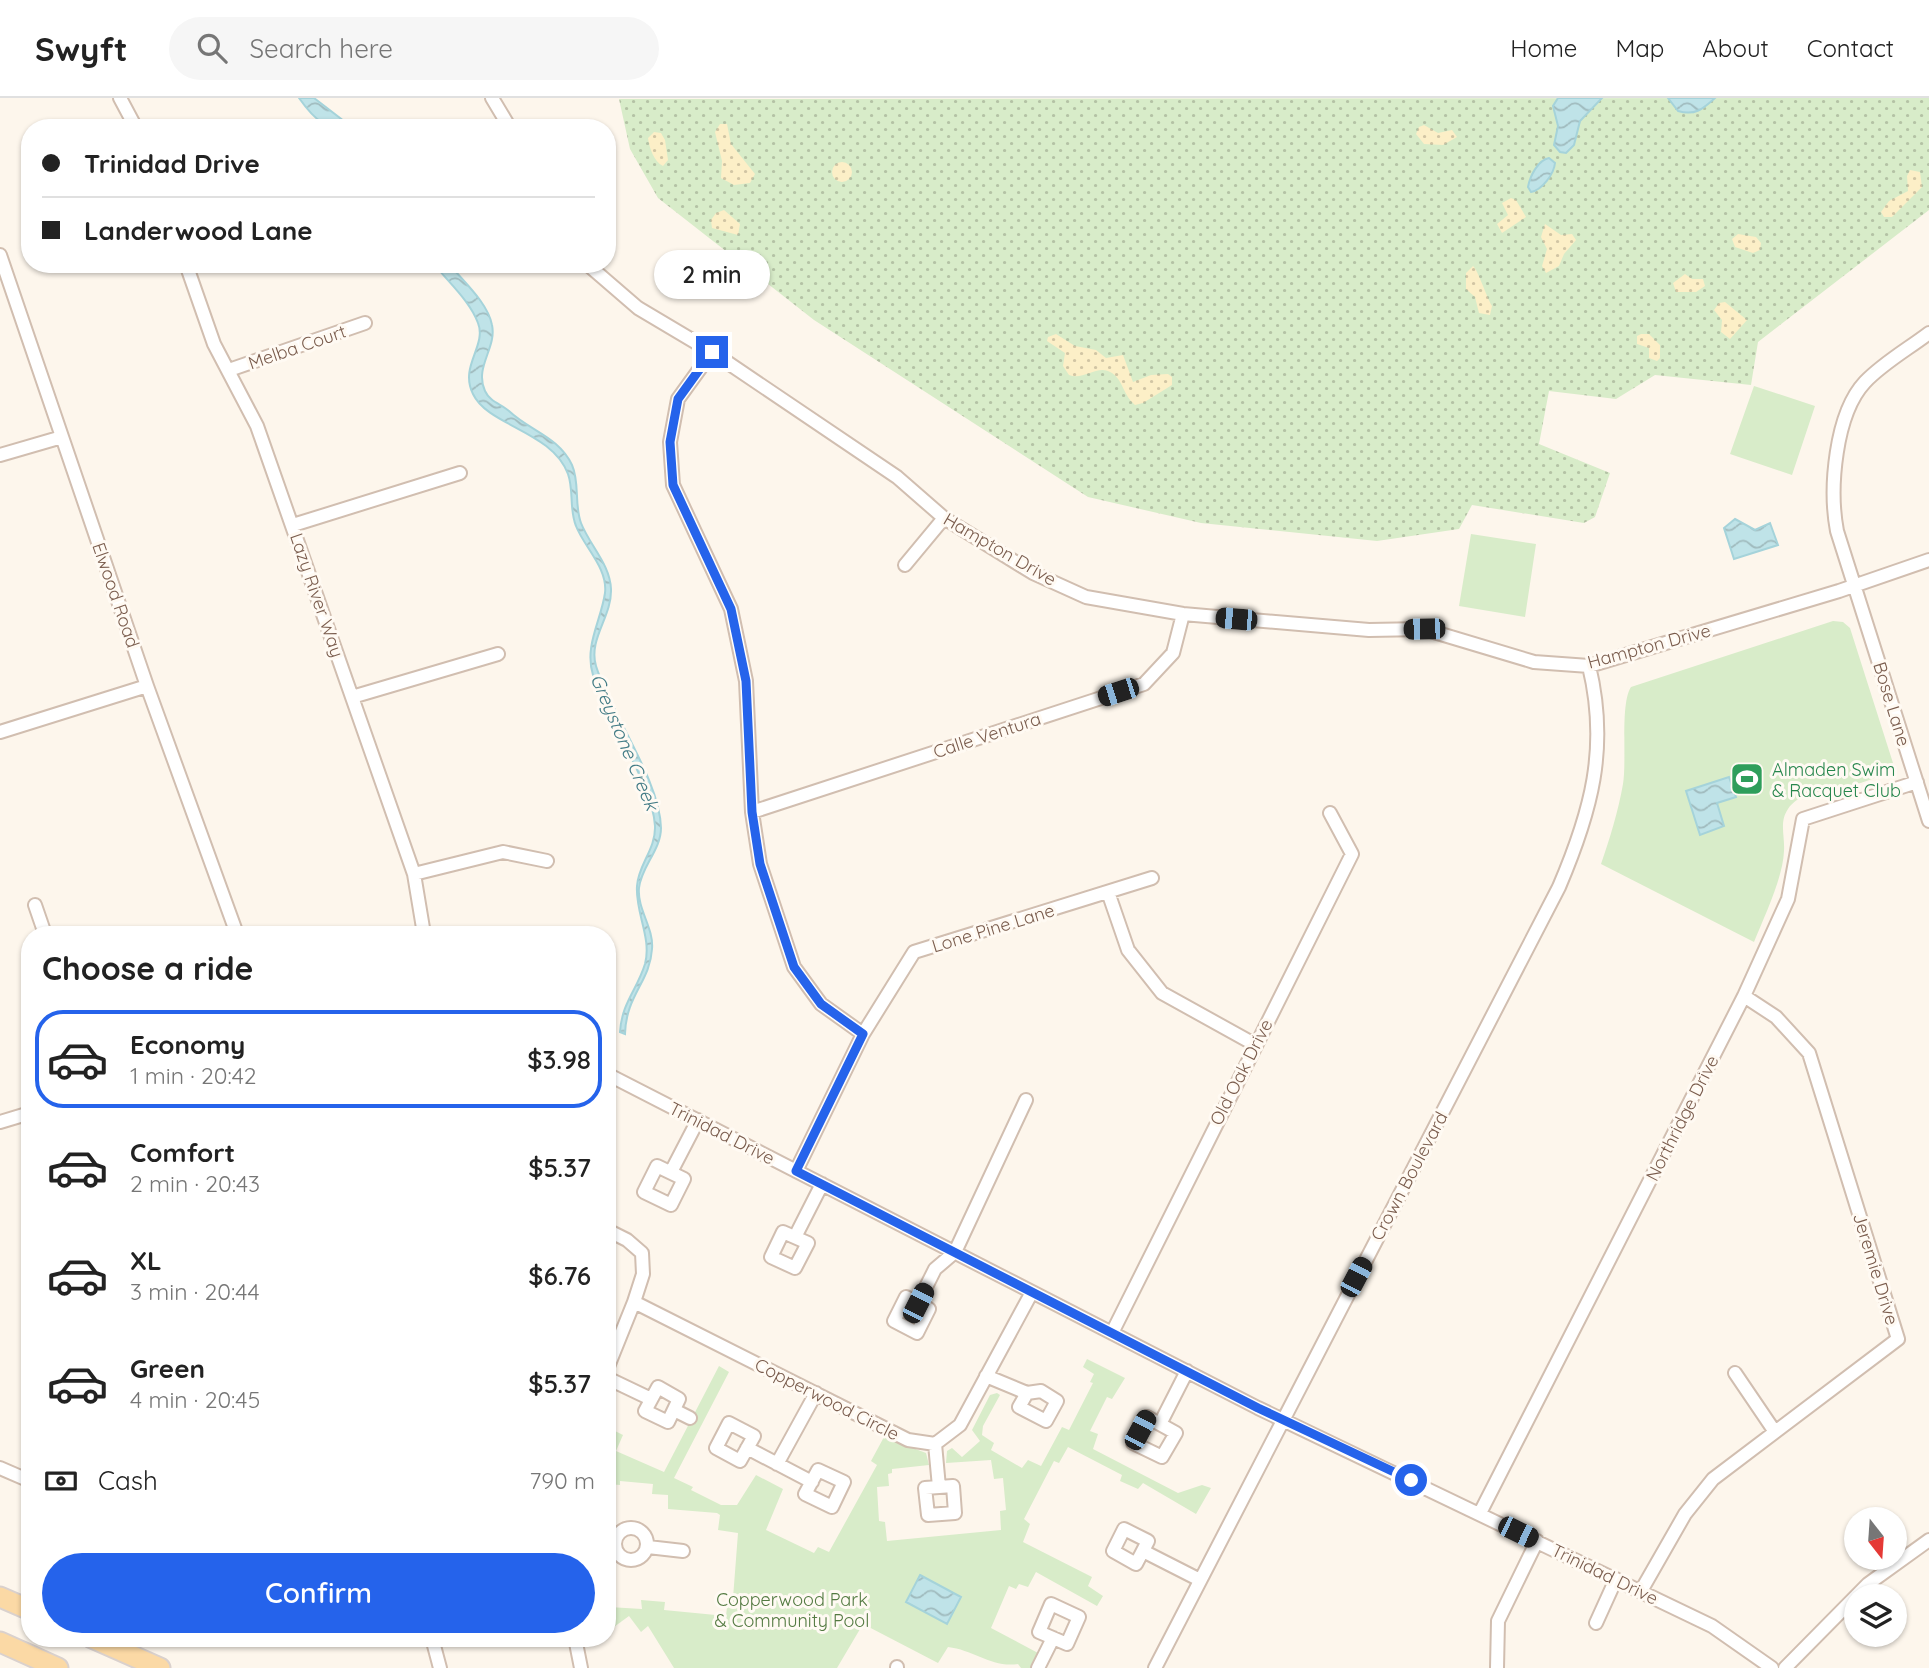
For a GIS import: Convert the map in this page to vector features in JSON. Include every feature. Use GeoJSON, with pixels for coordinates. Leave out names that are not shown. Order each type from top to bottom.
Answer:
{"type":"FeatureCollection","features":[{"type":"Feature","properties":{"kind":"main road"},"geometry":{"type":"LineString","coordinates":[[0,1597],[21,1606]]}},
{"type":"Feature","properties":{"kind":"main road"},"geometry":{"type":"LineString","coordinates":[[0,1642],[58,1668]]}},
{"type":"Feature","properties":{"kind":"main road"},"geometry":{"type":"LineString","coordinates":[[112,1647],[160,1668]]}},
{"type":"Feature","properties":{"kind":"street"},"geometry":{"type":"LineString","coordinates":[[120,98],[131,119]]}},
{"type":"Feature","properties":{"kind":"street"},"geometry":{"type":"LineString","coordinates":[[492,98],[505,119]]}},
{"type":"Feature","properties":{"kind":"street","name":"Elwood Road"},"geometry":{"type":"LineString","coordinates":[[0,255],[147,686],[234,926]]}},
{"type":"Feature","properties":{"kind":"street","name":"Lazy River Way"},"geometry":{"type":"LineString","coordinates":[[189,273],[214,344],[257,426],[293,525],[414,874],[423,926]]}},
{"type":"Feature","properties":{"kind":"street","name":"Hampton Drive"},"geometry":{"type":"LineString","coordinates":[[597,273],[638,308],[712,352],[897,477],[944,518],[1033,573],[1086,597],[1183,614],[1369,630],[1424,629],[1534,662],[1589,666],[1855,586],[1929,560]]}},
{"type":"Feature","properties":{"kind":"street","name":"Melba Court"},"geometry":{"type":"LineString","coordinates":[[229,370],[365,323]]}},
{"type":"Feature","properties":{"kind":"street","name":"Bose Lane"},"geometry":{"type":"LineString","coordinates":[[1929,333],[1866,381],[1844,418],[1833,504],[1837,531],[1929,821]]}},
{"type":"Feature","properties":{"kind":"street"},"geometry":{"type":"LineString","coordinates":[[712,352],[678,399],[670,442],[673,485],[731,609],[746,681],[752,812],[760,864],[794,967],[821,1004],[863,1034]]}},
{"type":"Feature","properties":{"kind":"street"},"geometry":{"type":"LineString","coordinates":[[0,456],[62,437]]}},
{"type":"Feature","properties":{"kind":"street"},"geometry":{"type":"LineString","coordinates":[[293,525],[460,473]]}},
{"type":"Feature","properties":{"kind":"street"},"geometry":{"type":"LineString","coordinates":[[905,565],[944,518]]}},
{"type":"Feature","properties":{"kind":"street","name":"Calle Ventura"},"geometry":{"type":"LineString","coordinates":[[752,812],[1144,684],[1173,653],[1183,614]]}},
{"type":"Feature","properties":{"kind":"street"},"geometry":{"type":"LineString","coordinates":[[352,697],[498,654]]}},
{"type":"Feature","properties":{"kind":"street","name":"Crown Boulevard"},"geometry":{"type":"LineString","coordinates":[[1155,1668],[1555,895],[1583,832],[1593,794],[1598,755],[1597,719],[1589,666]]}},
{"type":"Feature","properties":{"kind":"street"},"geometry":{"type":"LineString","coordinates":[[0,732],[147,686]]}},
{"type":"Feature","properties":{"kind":"street","name":"Northridge Drive"},"geometry":{"type":"LineString","coordinates":[[1480,1513],[1744,996],[1788,899],[1803,820],[1917,782]]}},
{"type":"Feature","properties":{"kind":"street","name":"Old Oak Drive"},"geometry":{"type":"LineString","coordinates":[[1112,1333],[1254,1044],[1352,854],[1330,813]]}},
{"type":"Feature","properties":{"kind":"street"},"geometry":{"type":"LineString","coordinates":[[414,874],[503,852],[547,861]]}},
{"type":"Feature","properties":{"kind":"street","name":"Lone Pine Lane"},"geometry":{"type":"LineString","coordinates":[[796,1171],[863,1034],[914,952],[1152,878]]}},
{"type":"Feature","properties":{"kind":"street"},"geometry":{"type":"LineString","coordinates":[[1108,892],[1128,950],[1162,993],[1254,1044]]}},
{"type":"Feature","properties":{"kind":"street"},"geometry":{"type":"LineString","coordinates":[[35,905],[42,926]]}},
{"type":"Feature","properties":{"kind":"street","name":"Jeremie Drive"},"geometry":{"type":"LineString","coordinates":[[1641,1591],[1685,1514],[1713,1479],[1898,1339],[1809,1053],[1776,1017],[1744,996]]}},
{"type":"Feature","properties":{"kind":"street","name":"Trinidad Drive"},"geometry":{"type":"LineString","coordinates":[[616,1079],[1283,1419],[1712,1626],[1772,1668]]}},
{"type":"Feature","properties":{"kind":"street"},"geometry":{"type":"LineString","coordinates":[[918,1303],[935,1269],[955,1252],[1026,1100]]}},
{"type":"Feature","properties":{"kind":"street"},"geometry":{"type":"LineString","coordinates":[[0,1122],[21,1116]]}},
{"type":"Feature","properties":{"kind":"street"},"geometry":{"type":"LineString","coordinates":[[671,1172],[698,1120]]}},
{"type":"Feature","properties":{"kind":"street"},"geometry":{"type":"LineString","coordinates":[[794,1237],[822,1184]]}},
{"type":"Feature","properties":{"kind":"street"},"geometry":{"type":"LineString","coordinates":[[616,1234],[627,1240],[642,1254],[643,1274],[616,1347]]}},
{"type":"Feature","properties":{"kind":"street"},"geometry":{"type":"LineString","coordinates":[[939,1487],[935,1444],[960,1425],[1032,1292]]}},
{"type":"Feature","properties":{"kind":"street","name":"Copperwood Circle"},"geometry":{"type":"LineString","coordinates":[[634,1302],[908,1440],[935,1444]]}},
{"type":"Feature","properties":{"kind":"street"},"geometry":{"type":"LineString","coordinates":[[1160,1424],[1187,1371]]}},
{"type":"Feature","properties":{"kind":"street"},"geometry":{"type":"LineString","coordinates":[[1735,1373],[1775,1432]]}},
{"type":"Feature","properties":{"kind":"street"},"geometry":{"type":"LineString","coordinates":[[986,1376],[1027,1393]]}},
{"type":"Feature","properties":{"kind":"street"},"geometry":{"type":"LineString","coordinates":[[616,1382],[651,1399],[645,1410],[668,1422],[674,1410],[690,1418]]}},
{"type":"Feature","properties":{"kind":"street"},"geometry":{"type":"LineString","coordinates":[[777,1464],[816,1393]]}},
{"type":"Feature","properties":{"kind":"street"},"geometry":{"type":"LineString","coordinates":[[747,1448],[812,1482]]}},
{"type":"Feature","properties":{"kind":"street"},"geometry":{"type":"LineString","coordinates":[[0,1468],[21,1477]]}},
{"type":"Feature","properties":{"kind":"street"},"geometry":{"type":"LineString","coordinates":[[616,1537],[634,1528],[643,1533],[648,1547]]}},
{"type":"Feature","properties":{"kind":"street"},"geometry":{"type":"LineString","coordinates":[[1785,1668],[1868,1584],[1929,1540]]}},
{"type":"Feature","properties":{"kind":"street"},"geometry":{"type":"LineString","coordinates":[[1497,1668],[1498,1621],[1537,1541]]}},
{"type":"Feature","properties":{"kind":"street"},"geometry":{"type":"LineString","coordinates":[[616,1550],[621,1558],[632,1561],[642,1557],[648,1547]]}},
{"type":"Feature","properties":{"kind":"street"},"geometry":{"type":"LineString","coordinates":[[648,1547],[683,1550]]}},
{"type":"Feature","properties":{"kind":"street"},"geometry":{"type":"LineString","coordinates":[[1143,1551],[1200,1580]]}},
{"type":"Feature","properties":{"kind":"street"},"geometry":{"type":"LineString","coordinates":[[1596,1623],[1616,1579]]}},
{"type":"Feature","properties":{"kind":"street"},"geometry":{"type":"LineString","coordinates":[[1038,1668],[1052,1638]]}},
{"type":"Feature","properties":{"kind":"street"},"geometry":{"type":"LineString","coordinates":[[434,1647],[440,1668]]}},
{"type":"Feature","properties":{"kind":"street"},"geometry":{"type":"LineString","coordinates":[[577,1647],[581,1668]]}},
{"type":"Feature","properties":{"kind":"green space"},"geometry":{"type":"Polygon","coordinates":[[[1929,98],[1929,210],[1758,342],[1751,385],[1655,375],[1616,399],[1549,391],[1539,444],[1610,473],[1595,517],[1584,523],[1472,505],[1459,529],[1377,541],[1201,523],[1088,497],[814,320],[658,198],[630,149],[619,99],[1929,98]]]}},
{"type":"Feature","properties":{"kind":"green space"},"geometry":{"type":"Polygon","coordinates":[[[1754,386],[1815,406],[1792,475],[1730,454],[1754,386]]]}},
{"type":"Feature","properties":{"kind":"green space"},"geometry":{"type":"Polygon","coordinates":[[[1471,534],[1536,544],[1525,617],[1459,606],[1471,534]]]}},
{"type":"Feature","properties":{"kind":"green space","name":"Almaden Swim & Racquet Club"},"geometry":{"type":"Polygon","coordinates":[[[1833,621],[1843,622],[1850,628],[1893,763],[1882,774],[1869,780],[1810,794],[1797,800],[1788,809],[1783,824],[1783,862],[1754,942],[1601,864],[1614,825],[1623,784],[1626,706],[1631,687],[1833,621]]]}},
{"type":"Feature","properties":{"kind":"green space","name":"Copperwood Park & Community Pool"},"geometry":{"type":"Polygon","coordinates":[[[1087,1359],[1125,1378],[1112,1399],[1107,1397],[1090,1431],[1098,1434],[1093,1449],[1178,1493],[1202,1485],[1211,1488],[1196,1514],[1143,1483],[1138,1489],[1120,1481],[1122,1475],[1068,1447],[1059,1463],[1054,1461],[1024,1519],[1030,1524],[1023,1542],[1092,1577],[1088,1586],[1103,1596],[1097,1606],[1036,1572],[1028,1587],[1019,1584],[1016,1589],[1009,1586],[991,1628],[1038,1653],[1033,1668],[991,1661],[948,1647],[938,1663],[863,1624],[837,1668],[674,1668],[648,1626],[641,1632],[629,1616],[616,1625],[616,1607],[642,1609],[641,1600],[665,1602],[664,1610],[726,1616],[728,1598],[733,1598],[738,1533],[718,1530],[720,1515],[717,1513],[668,1509],[668,1495],[652,1494],[653,1484],[620,1481],[620,1485],[616,1485],[616,1451],[664,1472],[719,1366],[729,1372],[674,1478],[721,1505],[737,1505],[756,1475],[783,1489],[766,1530],[814,1553],[818,1547],[829,1552],[877,1465],[871,1461],[884,1437],[926,1453],[929,1465],[892,1469],[892,1473],[888,1474],[889,1486],[877,1487],[879,1521],[885,1522],[887,1541],[1001,1530],[1000,1511],[1006,1510],[1003,1478],[994,1479],[991,1460],[946,1463],[947,1451],[952,1448],[962,1457],[980,1441],[972,1430],[990,1395],[997,1393],[1000,1395],[983,1426],[982,1435],[994,1443],[991,1450],[1022,1468],[1028,1460],[1041,1466],[1062,1427],[1069,1430],[1093,1383],[1090,1382],[1094,1374],[1083,1367],[1087,1359]]]}},
{"type":"Feature","properties":{"kind":"green space","name":"Copperwood Park & Community Pool"},"geometry":{"type":"Polygon","coordinates":[[[616,1432],[623,1435],[616,1451],[616,1432]]]}},
{"type":"Feature","properties":{"kind":"sand"},"geometry":{"type":"Polygon","coordinates":[[[720,124],[727,124],[731,144],[755,174],[750,183],[734,185],[721,178],[722,161],[715,132],[720,124]]]}},
{"type":"Feature","properties":{"kind":"sand"},"geometry":{"type":"Polygon","coordinates":[[[1424,125],[1438,133],[1452,130],[1457,137],[1443,145],[1424,144],[1416,134],[1419,127],[1424,125]]]}},
{"type":"Feature","properties":{"kind":"sand"},"geometry":{"type":"Polygon","coordinates":[[[654,132],[661,133],[665,140],[668,160],[663,166],[655,158],[650,146],[648,138],[654,132]]]}},
{"type":"Feature","properties":{"kind":"sand"},"geometry":{"type":"Polygon","coordinates":[[[842,162],[849,165],[852,172],[849,179],[842,182],[835,179],[832,172],[835,165],[842,162]]]}},
{"type":"Feature","properties":{"kind":"sand"},"geometry":{"type":"Polygon","coordinates":[[[1910,170],[1920,172],[1922,187],[1892,217],[1884,217],[1881,212],[1889,201],[1908,191],[1907,176],[1910,170]]]}},
{"type":"Feature","properties":{"kind":"sand"},"geometry":{"type":"Polygon","coordinates":[[[1511,198],[1516,200],[1526,217],[1502,233],[1497,224],[1508,215],[1502,203],[1511,198]]]}},
{"type":"Feature","properties":{"kind":"sand"},"geometry":{"type":"Polygon","coordinates":[[[724,210],[740,224],[738,235],[712,228],[711,220],[716,213],[724,210]]]}},
{"type":"Feature","properties":{"kind":"sand"},"geometry":{"type":"Polygon","coordinates":[[[1545,224],[1561,235],[1572,234],[1576,240],[1564,254],[1559,266],[1546,273],[1542,266],[1547,249],[1541,237],[1545,224]]]}},
{"type":"Feature","properties":{"kind":"sand"},"geometry":{"type":"Polygon","coordinates":[[[1738,234],[1756,237],[1761,243],[1760,250],[1753,253],[1735,247],[1732,239],[1738,234]]]}},
{"type":"Feature","properties":{"kind":"sand"},"geometry":{"type":"Polygon","coordinates":[[[1473,266],[1492,306],[1490,315],[1479,313],[1475,297],[1466,289],[1466,273],[1473,266]]]}},
{"type":"Feature","properties":{"kind":"sand"},"geometry":{"type":"Polygon","coordinates":[[[1685,274],[1692,279],[1703,279],[1705,286],[1696,292],[1676,292],[1673,283],[1685,274]]]}},
{"type":"Feature","properties":{"kind":"sand"},"geometry":{"type":"Polygon","coordinates":[[[1725,302],[1747,320],[1730,339],[1721,332],[1722,320],[1714,310],[1719,303],[1725,302]]]}},
{"type":"Feature","properties":{"kind":"sand"},"geometry":{"type":"Polygon","coordinates":[[[1056,334],[1075,346],[1096,350],[1106,358],[1123,355],[1133,382],[1151,375],[1168,374],[1172,377],[1172,385],[1135,405],[1116,376],[1107,370],[1080,376],[1069,375],[1063,366],[1065,353],[1047,341],[1048,337],[1056,334]]]}},
{"type":"Feature","properties":{"kind":"sand"},"geometry":{"type":"Polygon","coordinates":[[[1649,334],[1660,345],[1660,358],[1657,361],[1649,358],[1649,348],[1637,344],[1637,336],[1649,334]]]}},
{"type":"Feature","properties":{"kind":"water"},"geometry":{"type":"Polygon","coordinates":[[[299,98],[314,98],[341,119],[318,119],[299,98]]]}},
{"type":"Feature","properties":{"kind":"water"},"geometry":{"type":"Polygon","coordinates":[[[1558,98],[1602,98],[1580,121],[1574,145],[1566,153],[1560,152],[1554,145],[1558,126],[1553,106],[1558,98]]]}},
{"type":"Feature","properties":{"kind":"water"},"geometry":{"type":"Polygon","coordinates":[[[1668,98],[1715,98],[1703,108],[1689,113],[1678,111],[1668,98]]]}},
{"type":"Feature","properties":{"kind":"water"},"geometry":{"type":"Polygon","coordinates":[[[1549,158],[1555,163],[1552,172],[1543,185],[1531,192],[1528,187],[1533,174],[1541,162],[1549,158]]]}},
{"type":"Feature","properties":{"kind":"water","name":"Greystone Creek"},"geometry":{"type":"Polygon","coordinates":[[[442,273],[457,273],[490,317],[493,333],[482,374],[487,395],[552,441],[572,465],[581,523],[610,580],[608,609],[595,647],[596,666],[653,789],[661,828],[658,844],[643,873],[639,888],[640,903],[652,941],[650,961],[629,1009],[625,1034],[620,1032],[621,1022],[642,973],[647,954],[637,886],[640,871],[653,842],[655,826],[646,791],[593,675],[592,644],[605,584],[599,566],[576,526],[570,480],[560,460],[535,438],[492,414],[473,394],[469,374],[480,332],[478,323],[464,299],[442,273]]]}},
{"type":"Feature","properties":{"kind":"water"},"geometry":{"type":"Polygon","coordinates":[[[1735,519],[1755,530],[1770,523],[1778,545],[1734,559],[1724,528],[1735,519]]]}},
{"type":"Feature","properties":{"kind":"water"},"geometry":{"type":"Polygon","coordinates":[[[1729,777],[1736,797],[1717,803],[1724,826],[1700,835],[1686,791],[1729,777]]]}},
{"type":"Feature","properties":{"kind":"water"},"geometry":{"type":"Polygon","coordinates":[[[920,1575],[961,1597],[947,1624],[906,1602],[920,1575]]]}},
{"type":"Feature","properties":{"kind":"place","name":"Almaden Swim & Racquet Club"},"geometry":{"type":"Point","coordinates":[1747,779]}},
{"type":"Feature","properties":{"kind":"route"},"geometry":{"type":"LineString","coordinates":[[712,352],[678,399],[670,442],[673,485],[731,609],[746,681],[752,812],[760,864],[794,967],[821,1004],[863,1034],[796,1171],[1258,1408],[1411,1480]]}}]}
